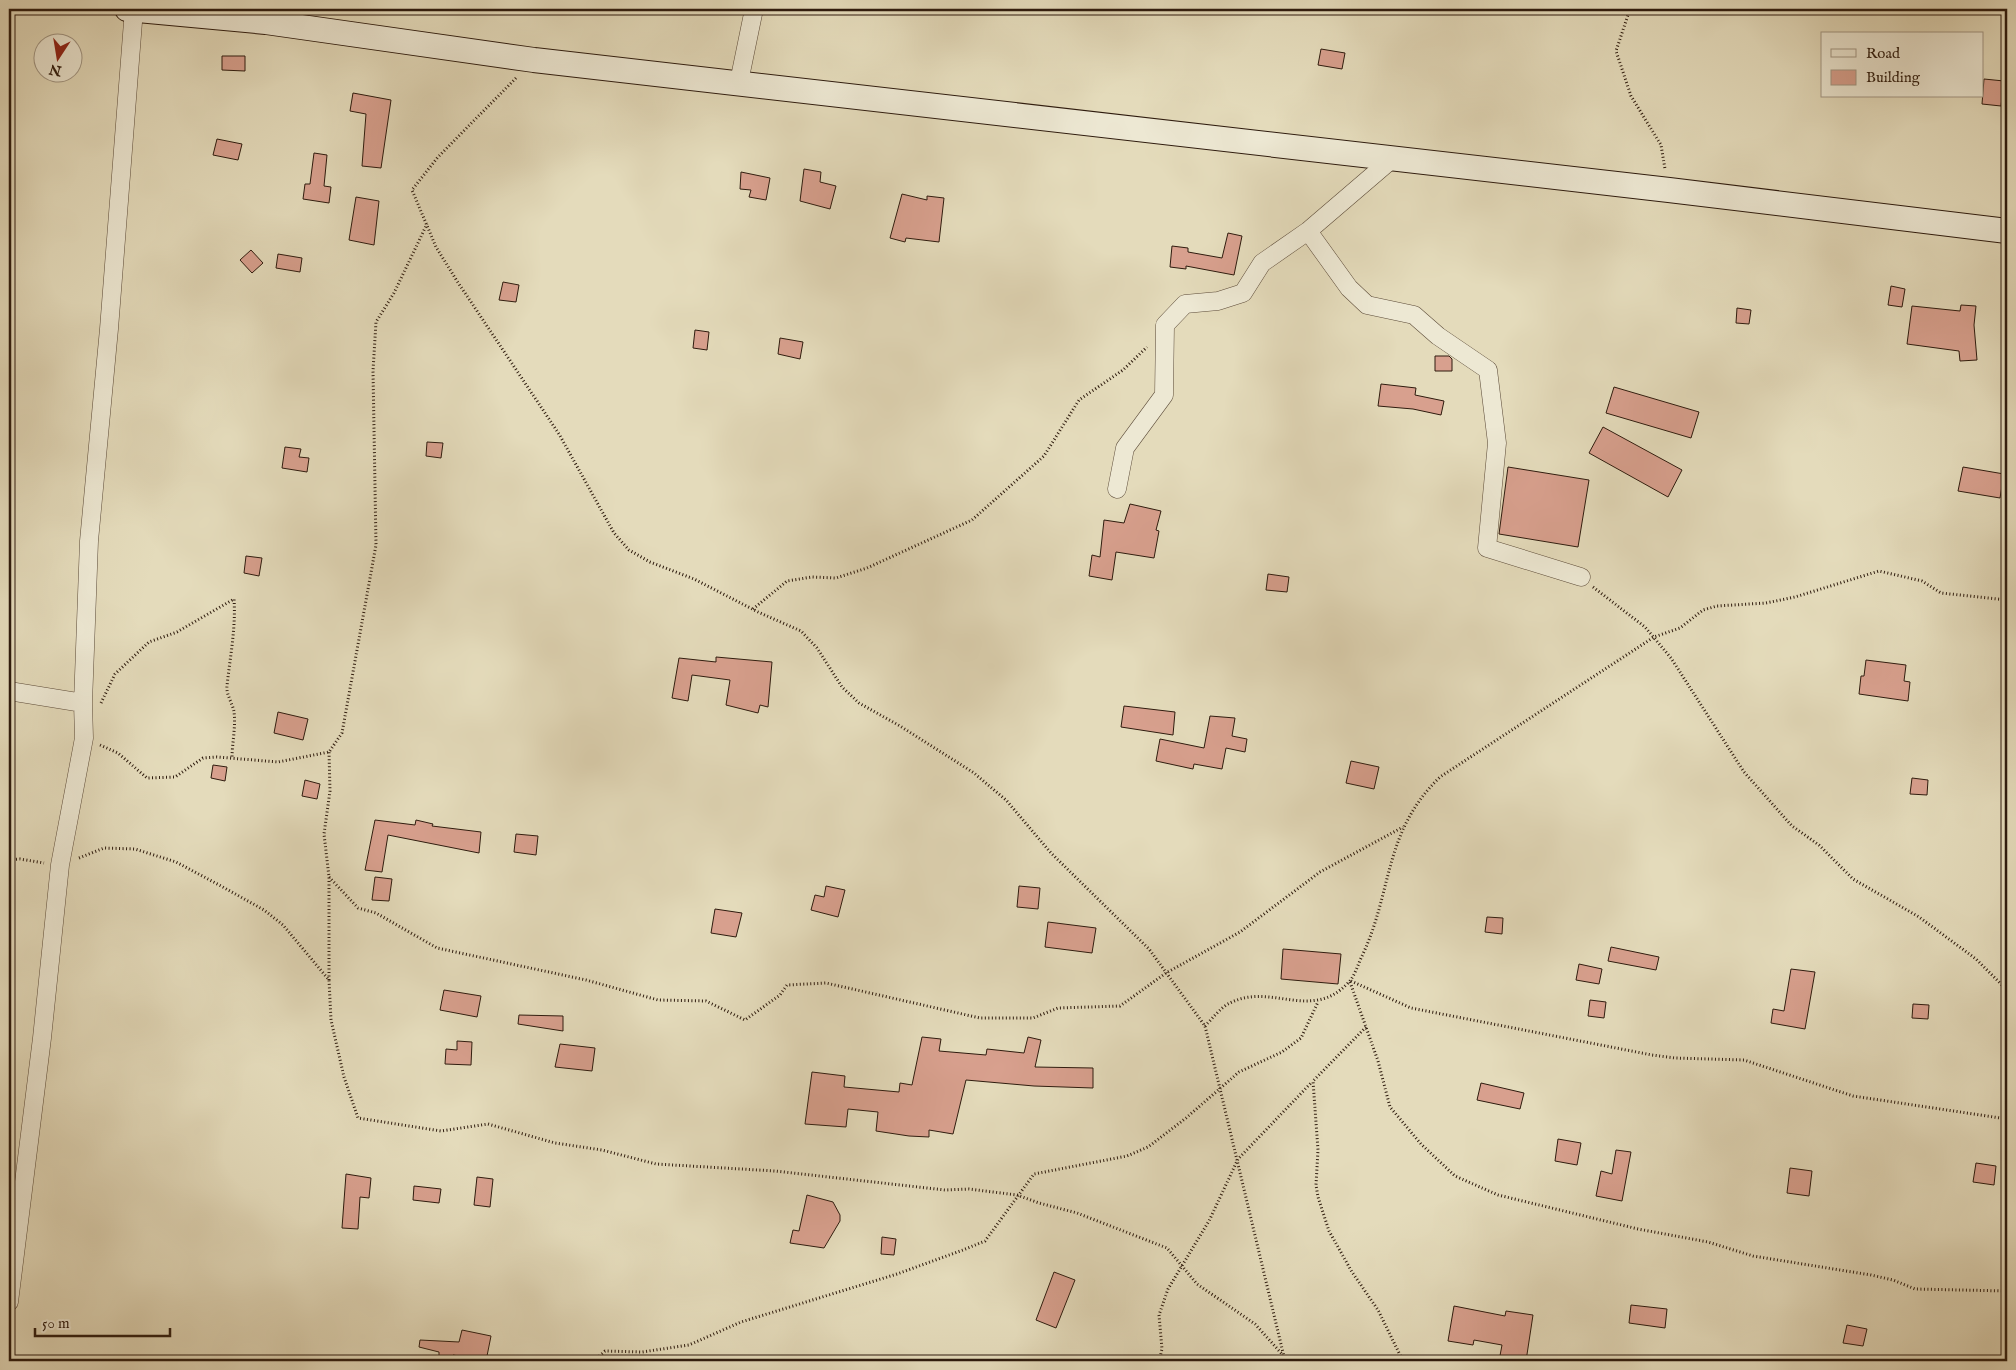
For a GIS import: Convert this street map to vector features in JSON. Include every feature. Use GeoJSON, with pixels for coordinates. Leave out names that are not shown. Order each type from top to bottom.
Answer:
{"type":"FeatureCollection","features":[{"type":"Feature","properties":{"kind":"street"},"geometry":{"type":"LineString","coordinates":[[9,1302],[43,1029],[60,865],[91,704],[88,541],[108,329],[131,9],[266,22],[534,60],[1669,190],[2007,232]]}},
{"type":"Feature","properties":{"kind":"street"},"geometry":{"type":"LineString","coordinates":[[739,82],[754,9]]}},
{"type":"Feature","properties":{"kind":"street"},"geometry":{"type":"LineString","coordinates":[[1117,489],[1125,448],[1164,395],[1165,325],[1185,304],[1218,301],[1243,293],[1262,264],[1308,231],[1392,159]]}},
{"type":"Feature","properties":{"kind":"street"},"geometry":{"type":"LineString","coordinates":[[1308,231],[1350,288],[1367,305],[1414,315],[1438,336],[1488,370],[1497,443],[1487,548],[1581,577]]}},
{"type":"Feature","properties":{"kind":"street"},"geometry":{"type":"LineString","coordinates":[[9,691],[91,704]]}},
{"type":"Feature","properties":{"kind":"path"},"geometry":{"type":"LineString","coordinates":[[1630,9],[1616,50],[1631,96],[1660,145],[1669,190]]}},
{"type":"Feature","properties":{"kind":"path"},"geometry":{"type":"LineString","coordinates":[[534,60],[438,156],[412,190],[426,224],[457,281],[559,434],[614,533],[629,550],[650,562],[694,579],[753,609],[801,630],[817,648],[842,688],[859,703],[900,726],[966,768],[1006,800],[1051,853],[1149,950],[1205,1026],[1238,1159],[1284,1361]]}},
{"type":"Feature","properties":{"kind":"path"},"geometry":{"type":"LineString","coordinates":[[426,224],[394,293],[376,322],[373,370],[376,545],[342,733],[329,752],[330,792],[324,834],[329,877],[331,1020],[344,1077],[358,1118],[441,1131],[488,1124],[555,1143],[612,1152],[656,1164],[759,1170],[945,1190],[969,1189],[1017,1195],[1145,1237],[1167,1248],[1197,1284],[1255,1324],[1282,1354]]}},
{"type":"Feature","properties":{"kind":"path"},"geometry":{"type":"LineString","coordinates":[[753,609],[787,581],[812,577],[836,578],[867,568],[972,520],[1044,456],[1079,400],[1140,355],[1165,325]]}},
{"type":"Feature","properties":{"kind":"path"},"geometry":{"type":"LineString","coordinates":[[1205,1026],[1229,1003],[1253,998],[1318,1002],[1333,997],[1350,981],[1368,944],[1392,856],[1403,827],[1425,792],[1440,777],[1654,637],[1680,628],[1704,610],[1716,606],[1766,603],[1795,597],[1879,571],[1922,581],[1941,593],[2007,600]]}},
{"type":"Feature","properties":{"kind":"path"},"geometry":{"type":"LineString","coordinates":[[1581,577],[1645,627],[1654,637],[1671,658],[1744,772],[1792,826],[1819,845],[1852,879],[1919,917],[1976,959],[2007,990]]}},
{"type":"Feature","properties":{"kind":"path"},"geometry":{"type":"LineString","coordinates":[[91,704],[115,674],[149,642],[177,632],[234,598],[234,634],[230,649],[229,679],[226,687],[234,712],[232,758]]}},
{"type":"Feature","properties":{"kind":"path"},"geometry":{"type":"LineString","coordinates":[[84,738],[118,753],[147,778],[175,777],[203,758],[232,758],[278,762],[329,752]]}},
{"type":"Feature","properties":{"kind":"path"},"geometry":{"type":"LineString","coordinates":[[329,877],[358,908],[376,914],[437,948],[586,980],[658,1000],[706,1001],[745,1020],[780,994],[787,985],[826,983],[980,1018],[1033,1018],[1058,1008],[1120,1006],[1166,973],[1240,932],[1320,872],[1403,827]]}},
{"type":"Feature","properties":{"kind":"path"},"geometry":{"type":"LineString","coordinates":[[9,860],[20,859],[60,865],[104,848],[135,849],[176,862],[221,886],[277,920],[329,980]]}},
{"type":"Feature","properties":{"kind":"path"},"geometry":{"type":"LineString","coordinates":[[1350,981],[1390,1107],[1405,1127],[1455,1176],[1491,1192],[1638,1229],[1708,1242],[1753,1256],[1871,1275],[1915,1289],[2007,1291]]}},
{"type":"Feature","properties":{"kind":"path"},"geometry":{"type":"LineString","coordinates":[[1350,981],[1411,1008],[1652,1055],[1744,1060],[1766,1069],[1853,1096],[2007,1119]]}},
{"type":"Feature","properties":{"kind":"path"},"geometry":{"type":"LineString","coordinates":[[594,1361],[606,1351],[642,1352],[689,1345],[741,1322],[897,1274],[985,1240],[1034,1174],[1127,1156],[1148,1147],[1239,1072],[1282,1052],[1301,1038],[1318,1002]]}},
{"type":"Feature","properties":{"kind":"path"},"geometry":{"type":"LineString","coordinates":[[1159,1361],[1162,1350],[1159,1315],[1168,1289],[1208,1221],[1238,1159],[1366,1027]]}},
{"type":"Feature","properties":{"kind":"path"},"geometry":{"type":"LineString","coordinates":[[1313,1082],[1318,1150],[1316,1185],[1318,1197],[1330,1230],[1352,1272],[1378,1310],[1401,1356],[1410,1361]]}},
{"type":"Feature","properties":{"kind":"building"},"geometry":{"type":"Polygon","coordinates":[[[1321,49],[1345,53],[1342,69],[1318,65],[1321,49]]]}},
{"type":"Feature","properties":{"kind":"building"},"geometry":{"type":"Polygon","coordinates":[[[222,56],[245,56],[245,71],[222,70],[222,56]]]}},
{"type":"Feature","properties":{"kind":"building"},"geometry":{"type":"Polygon","coordinates":[[[1984,79],[2004,81],[2001,106],[1982,104],[1984,98],[1984,79]]]}},
{"type":"Feature","properties":{"kind":"building"},"geometry":{"type":"Polygon","coordinates":[[[353,93],[391,100],[381,168],[362,166],[366,114],[350,111],[353,93]]]}},
{"type":"Feature","properties":{"kind":"building"},"geometry":{"type":"Polygon","coordinates":[[[217,139],[242,144],[238,160],[213,155],[217,139]]]}},
{"type":"Feature","properties":{"kind":"building"},"geometry":{"type":"Polygon","coordinates":[[[314,153],[327,155],[324,186],[331,187],[329,203],[303,199],[305,184],[310,184],[314,153]]]}},
{"type":"Feature","properties":{"kind":"building"},"geometry":{"type":"Polygon","coordinates":[[[804,169],[821,172],[820,182],[836,186],[830,209],[800,201],[804,169]]]}},
{"type":"Feature","properties":{"kind":"building"},"geometry":{"type":"Polygon","coordinates":[[[741,172],[770,178],[766,200],[749,197],[751,190],[740,189],[741,172]]]}},
{"type":"Feature","properties":{"kind":"building"},"geometry":{"type":"Polygon","coordinates":[[[902,194],[927,200],[927,196],[944,198],[939,242],[906,238],[905,242],[890,238],[902,194]]]}},
{"type":"Feature","properties":{"kind":"building"},"geometry":{"type":"Polygon","coordinates":[[[356,197],[379,201],[374,245],[349,240],[356,197]]]}},
{"type":"Feature","properties":{"kind":"building"},"geometry":{"type":"Polygon","coordinates":[[[1228,233],[1242,236],[1234,275],[1186,266],[1186,269],[1170,267],[1172,246],[1188,248],[1188,252],[1222,258],[1228,233]]]}},
{"type":"Feature","properties":{"kind":"building"},"geometry":{"type":"Polygon","coordinates":[[[251,250],[263,263],[252,273],[240,260],[251,250]]]}},
{"type":"Feature","properties":{"kind":"building"},"geometry":{"type":"Polygon","coordinates":[[[278,254],[302,258],[300,272],[276,268],[278,254]]]}},
{"type":"Feature","properties":{"kind":"building"},"geometry":{"type":"Polygon","coordinates":[[[503,282],[519,285],[516,302],[499,300],[503,282]]]}},
{"type":"Feature","properties":{"kind":"building"},"geometry":{"type":"Polygon","coordinates":[[[1891,286],[1905,289],[1902,307],[1888,305],[1891,286]]]}},
{"type":"Feature","properties":{"kind":"building"},"geometry":{"type":"Polygon","coordinates":[[[1961,305],[1976,306],[1974,325],[1977,360],[1960,361],[1959,351],[1907,344],[1912,306],[1960,311],[1961,305]]]}},
{"type":"Feature","properties":{"kind":"building"},"geometry":{"type":"Polygon","coordinates":[[[1737,308],[1751,310],[1749,324],[1736,323],[1737,308]]]}},
{"type":"Feature","properties":{"kind":"building"},"geometry":{"type":"Polygon","coordinates":[[[695,330],[709,332],[707,350],[693,348],[695,330]]]}},
{"type":"Feature","properties":{"kind":"building"},"geometry":{"type":"Polygon","coordinates":[[[780,338],[803,342],[800,359],[778,354],[780,338]]]}},
{"type":"Feature","properties":{"kind":"building"},"geometry":{"type":"Polygon","coordinates":[[[1435,356],[1449,356],[1452,359],[1452,371],[1435,371],[1435,356]]]}},
{"type":"Feature","properties":{"kind":"building"},"geometry":{"type":"Polygon","coordinates":[[[1381,384],[1416,388],[1415,395],[1444,401],[1441,415],[1413,409],[1378,406],[1381,384]]]}},
{"type":"Feature","properties":{"kind":"building"},"geometry":{"type":"Polygon","coordinates":[[[1614,387],[1699,412],[1691,438],[1606,413],[1614,387]]]}},
{"type":"Feature","properties":{"kind":"building"},"geometry":{"type":"Polygon","coordinates":[[[1603,427],[1682,470],[1668,497],[1589,453],[1603,427]]]}},
{"type":"Feature","properties":{"kind":"building"},"geometry":{"type":"Polygon","coordinates":[[[427,442],[443,443],[441,458],[426,456],[427,442]]]}},
{"type":"Feature","properties":{"kind":"building"},"geometry":{"type":"Polygon","coordinates":[[[285,447],[301,449],[299,457],[309,458],[307,472],[282,468],[285,447]]]}},
{"type":"Feature","properties":{"kind":"building"},"geometry":{"type":"Polygon","coordinates":[[[1508,467],[1589,480],[1578,547],[1499,534],[1508,467]]]}},
{"type":"Feature","properties":{"kind":"building"},"geometry":{"type":"Polygon","coordinates":[[[1963,467],[2004,474],[2000,498],[1958,491],[1963,467]]]}},
{"type":"Feature","properties":{"kind":"building"},"geometry":{"type":"Polygon","coordinates":[[[1130,504],[1161,511],[1156,530],[1159,531],[1154,558],[1116,552],[1112,580],[1089,576],[1092,555],[1100,557],[1104,520],[1124,523],[1130,504]]]}},
{"type":"Feature","properties":{"kind":"building"},"geometry":{"type":"Polygon","coordinates":[[[246,556],[262,558],[259,576],[244,573],[246,556]]]}},
{"type":"Feature","properties":{"kind":"building"},"geometry":{"type":"Polygon","coordinates":[[[1268,574],[1289,577],[1287,592],[1266,590],[1268,574]]]}},
{"type":"Feature","properties":{"kind":"building"},"geometry":{"type":"Polygon","coordinates":[[[716,657],[772,662],[768,707],[760,705],[758,713],[726,705],[730,680],[692,675],[688,701],[672,698],[679,658],[716,662],[716,657]]]}},
{"type":"Feature","properties":{"kind":"building"},"geometry":{"type":"Polygon","coordinates":[[[1866,660],[1906,665],[1904,681],[1910,682],[1908,701],[1859,694],[1861,676],[1864,676],[1866,660]]]}},
{"type":"Feature","properties":{"kind":"building"},"geometry":{"type":"Polygon","coordinates":[[[1124,706],[1175,712],[1173,735],[1121,727],[1124,706]]]}},
{"type":"Feature","properties":{"kind":"building"},"geometry":{"type":"Polygon","coordinates":[[[278,712],[308,719],[303,740],[274,733],[278,712]]]}},
{"type":"Feature","properties":{"kind":"building"},"geometry":{"type":"Polygon","coordinates":[[[1210,716],[1235,718],[1232,736],[1247,739],[1245,752],[1226,748],[1222,769],[1194,764],[1193,769],[1156,761],[1160,739],[1204,748],[1210,716]]]}},
{"type":"Feature","properties":{"kind":"building"},"geometry":{"type":"Polygon","coordinates":[[[1351,761],[1379,767],[1374,789],[1346,783],[1351,761]]]}},
{"type":"Feature","properties":{"kind":"building"},"geometry":{"type":"Polygon","coordinates":[[[213,765],[227,767],[225,781],[211,778],[213,765]]]}},
{"type":"Feature","properties":{"kind":"building"},"geometry":{"type":"Polygon","coordinates":[[[1912,778],[1928,780],[1927,795],[1910,794],[1912,778]]]}},
{"type":"Feature","properties":{"kind":"building"},"geometry":{"type":"Polygon","coordinates":[[[305,780],[320,784],[317,799],[302,796],[305,780]]]}},
{"type":"Feature","properties":{"kind":"building"},"geometry":{"type":"Polygon","coordinates":[[[375,820],[415,825],[416,820],[433,824],[432,826],[481,832],[479,853],[388,835],[382,872],[365,870],[375,820]]]}},
{"type":"Feature","properties":{"kind":"building"},"geometry":{"type":"Polygon","coordinates":[[[516,834],[538,836],[536,855],[514,852],[516,834]]]}},
{"type":"Feature","properties":{"kind":"building"},"geometry":{"type":"Polygon","coordinates":[[[375,877],[392,879],[389,901],[372,900],[375,877]]]}},
{"type":"Feature","properties":{"kind":"building"},"geometry":{"type":"Polygon","coordinates":[[[826,886],[845,890],[838,917],[811,910],[815,895],[824,897],[826,886]]]}},
{"type":"Feature","properties":{"kind":"building"},"geometry":{"type":"Polygon","coordinates":[[[1019,886],[1040,888],[1038,909],[1017,907],[1019,886]]]}},
{"type":"Feature","properties":{"kind":"building"},"geometry":{"type":"Polygon","coordinates":[[[715,909],[742,913],[736,937],[711,933],[715,909]]]}},
{"type":"Feature","properties":{"kind":"building"},"geometry":{"type":"Polygon","coordinates":[[[1487,917],[1503,918],[1502,934],[1485,932],[1487,917]]]}},
{"type":"Feature","properties":{"kind":"building"},"geometry":{"type":"Polygon","coordinates":[[[1048,922],[1096,928],[1092,953],[1045,947],[1048,922]]]}},
{"type":"Feature","properties":{"kind":"building"},"geometry":{"type":"Polygon","coordinates":[[[1611,947],[1659,957],[1656,970],[1608,961],[1611,947]]]}},
{"type":"Feature","properties":{"kind":"building"},"geometry":{"type":"Polygon","coordinates":[[[1283,949],[1341,954],[1338,984],[1281,979],[1283,949]]]}},
{"type":"Feature","properties":{"kind":"building"},"geometry":{"type":"Polygon","coordinates":[[[1579,964],[1602,969],[1599,984],[1576,980],[1579,964]]]}},
{"type":"Feature","properties":{"kind":"building"},"geometry":{"type":"Polygon","coordinates":[[[1791,969],[1815,972],[1805,1029],[1771,1023],[1773,1009],[1784,1011],[1791,969]]]}},
{"type":"Feature","properties":{"kind":"building"},"geometry":{"type":"Polygon","coordinates":[[[444,990],[481,996],[477,1017],[440,1010],[444,990]]]}},
{"type":"Feature","properties":{"kind":"building"},"geometry":{"type":"Polygon","coordinates":[[[1590,1000],[1606,1002],[1604,1018],[1588,1016],[1590,1000]]]}},
{"type":"Feature","properties":{"kind":"building"},"geometry":{"type":"Polygon","coordinates":[[[1913,1004],[1929,1005],[1928,1019],[1912,1018],[1913,1004]]]}},
{"type":"Feature","properties":{"kind":"building"},"geometry":{"type":"Polygon","coordinates":[[[519,1015],[563,1016],[563,1031],[518,1024],[519,1015]]]}},
{"type":"Feature","properties":{"kind":"building"},"geometry":{"type":"Polygon","coordinates":[[[922,1037],[941,1039],[939,1051],[986,1055],[987,1049],[1024,1053],[1028,1037],[1041,1040],[1035,1067],[1093,1068],[1093,1088],[1034,1086],[966,1080],[953,1134],[929,1130],[929,1137],[876,1131],[878,1112],[848,1109],[846,1127],[805,1124],[812,1072],[845,1076],[844,1087],[899,1092],[900,1083],[912,1085],[922,1037]]]}},
{"type":"Feature","properties":{"kind":"building"},"geometry":{"type":"Polygon","coordinates":[[[457,1041],[472,1042],[471,1065],[445,1064],[446,1049],[457,1050],[457,1041]]]}},
{"type":"Feature","properties":{"kind":"building"},"geometry":{"type":"Polygon","coordinates":[[[560,1044],[595,1048],[592,1071],[555,1067],[560,1044]]]}},
{"type":"Feature","properties":{"kind":"building"},"geometry":{"type":"Polygon","coordinates":[[[1481,1083],[1524,1093],[1520,1109],[1477,1100],[1481,1083]]]}},
{"type":"Feature","properties":{"kind":"building"},"geometry":{"type":"Polygon","coordinates":[[[1558,1139],[1581,1143],[1577,1165],[1555,1161],[1558,1139]]]}},
{"type":"Feature","properties":{"kind":"building"},"geometry":{"type":"Polygon","coordinates":[[[1616,1150],[1631,1152],[1622,1201],[1596,1196],[1601,1171],[1612,1174],[1616,1150]]]}},
{"type":"Feature","properties":{"kind":"building"},"geometry":{"type":"Polygon","coordinates":[[[1976,1163],[1996,1166],[1994,1185],[1973,1182],[1976,1163]]]}},
{"type":"Feature","properties":{"kind":"building"},"geometry":{"type":"Polygon","coordinates":[[[1790,1168],[1812,1171],[1809,1196],[1787,1193],[1790,1168]]]}},
{"type":"Feature","properties":{"kind":"building"},"geometry":{"type":"Polygon","coordinates":[[[346,1174],[371,1178],[369,1198],[360,1197],[358,1229],[342,1228],[346,1174]]]}},
{"type":"Feature","properties":{"kind":"building"},"geometry":{"type":"Polygon","coordinates":[[[477,1177],[493,1179],[490,1207],[474,1205],[477,1177]]]}},
{"type":"Feature","properties":{"kind":"building"},"geometry":{"type":"Polygon","coordinates":[[[414,1186],[441,1189],[439,1203],[413,1200],[414,1186]]]}},
{"type":"Feature","properties":{"kind":"building"},"geometry":{"type":"Polygon","coordinates":[[[807,1195],[833,1202],[840,1215],[840,1221],[824,1248],[790,1243],[793,1230],[799,1231],[807,1195]]]}},
{"type":"Feature","properties":{"kind":"building"},"geometry":{"type":"Polygon","coordinates":[[[882,1237],[896,1239],[894,1255],[881,1254],[882,1237]]]}},
{"type":"Feature","properties":{"kind":"building"},"geometry":{"type":"Polygon","coordinates":[[[1054,1272],[1075,1280],[1056,1328],[1036,1320],[1054,1272]]]}},
{"type":"Feature","properties":{"kind":"building"},"geometry":{"type":"Polygon","coordinates":[[[1631,1305],[1667,1309],[1665,1328],[1629,1323],[1631,1305]]]}},
{"type":"Feature","properties":{"kind":"building"},"geometry":{"type":"Polygon","coordinates":[[[1454,1306],[1505,1316],[1506,1311],[1533,1315],[1526,1361],[1499,1361],[1502,1345],[1474,1340],[1473,1345],[1448,1341],[1454,1306]]]}},
{"type":"Feature","properties":{"kind":"building"},"geometry":{"type":"Polygon","coordinates":[[[1847,1325],[1867,1329],[1863,1346],[1843,1343],[1847,1325]]]}},
{"type":"Feature","properties":{"kind":"building"},"geometry":{"type":"Polygon","coordinates":[[[462,1330],[491,1336],[486,1361],[453,1355],[453,1361],[439,1361],[439,1352],[419,1347],[420,1340],[459,1342],[462,1330]]]}}]}
